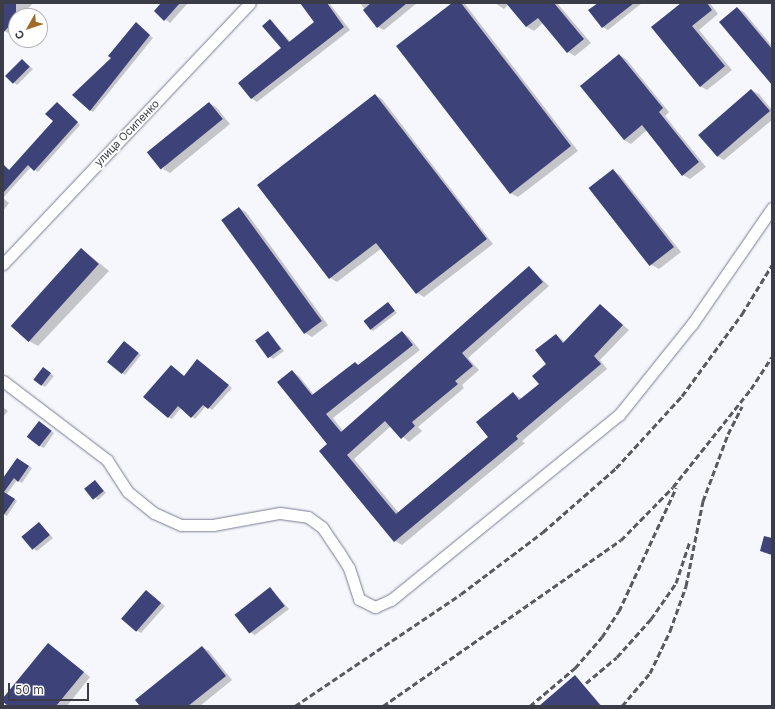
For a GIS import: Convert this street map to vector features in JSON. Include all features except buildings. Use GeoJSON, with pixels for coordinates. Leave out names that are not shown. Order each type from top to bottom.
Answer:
{"type":"FeatureCollection","features":[{"type":"Feature","properties":{"kind":"street","name":"улица Осипенко"},"geometry":{"type":"LineString","coordinates":[[3,264],[250,3]]}},
{"type":"Feature","properties":{"kind":"street"},"geometry":{"type":"LineString","coordinates":[[3,381],[107,460],[128,492],[154,513],[181,525],[213,525],[280,513],[308,517],[322,528],[349,568],[359,599],[375,607],[391,600],[619,415],[692,324],[772,208]]}},
{"type":"Feature","properties":{"kind":"railway"},"geometry":{"type":"LineString","coordinates":[[295,706],[461,594],[543,532],[616,468],[682,396],[742,314],[772,265]]}},
{"type":"Feature","properties":{"kind":"railway"},"geometry":{"type":"LineString","coordinates":[[383,706],[621,540],[673,487],[751,389],[772,357]]}},
{"type":"Feature","properties":{"kind":"railway"},"geometry":{"type":"LineString","coordinates":[[622,706],[650,673],[670,631],[686,586],[703,501],[728,434],[742,406]]}},
{"type":"Feature","properties":{"kind":"railway"},"geometry":{"type":"LineString","coordinates":[[530,706],[575,668],[602,637],[619,611],[676,488]]}},
{"type":"Feature","properties":{"kind":"railway"},"geometry":{"type":"LineString","coordinates":[[586,683],[617,657],[651,619],[676,583],[690,541]]}}]}
